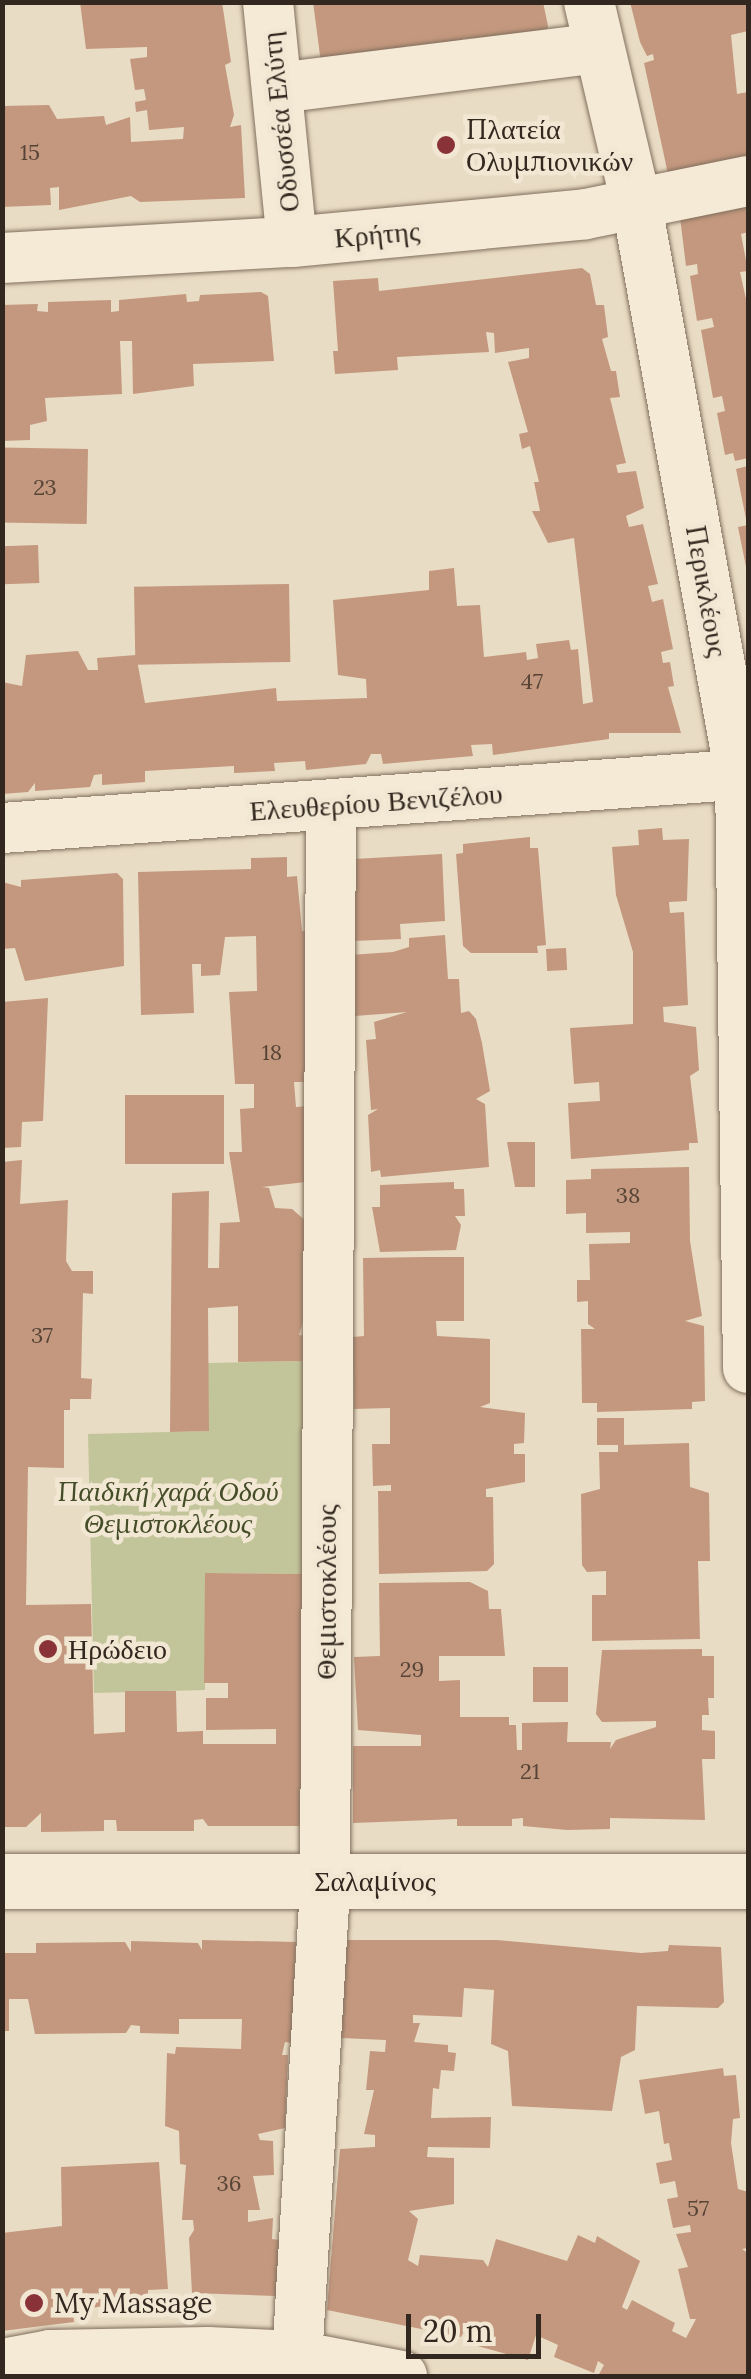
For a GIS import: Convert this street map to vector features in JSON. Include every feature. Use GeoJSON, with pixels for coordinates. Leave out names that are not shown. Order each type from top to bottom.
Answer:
{"type":"FeatureCollection","features":[{"type":"Feature","properties":{"kind":"street","name":"Οδυσσέα Ελύτη"},"geometry":{"type":"LineString","coordinates":[[268,2],[292,242]]}},
{"type":"Feature","properties":{"kind":"street"},"geometry":{"type":"LineString","coordinates":[[278,88],[594,25]]}},
{"type":"Feature","properties":{"kind":"street","name":"Περικλέους"},"geometry":{"type":"LineString","coordinates":[[594,25],[637,206],[744,775],[748,1368]]}},
{"type":"Feature","properties":{"kind":"street","name":"Κρήτης"},"geometry":{"type":"LineString","coordinates":[[2,258],[292,242],[637,206],[748,181]]}},
{"type":"Feature","properties":{"kind":"street","name":"Ελευθερίου Βενιζέλου"},"geometry":{"type":"LineString","coordinates":[[2,828],[744,775]]}},
{"type":"Feature","properties":{"kind":"street","name":"Θεμιστοκλέους"},"geometry":{"type":"LineString","coordinates":[[296,2366],[325,1881],[331,806]]}},
{"type":"Feature","properties":{"kind":"street","name":"Σαλαμίνος"},"geometry":{"type":"LineString","coordinates":[[2,1881],[748,1881]]}},
{"type":"Feature","properties":{"kind":"street"},"geometry":{"type":"LineString","coordinates":[[2,2364],[74,2354],[402,2376]]}},
{"type":"Feature","properties":{"kind":"green space","name":"Παιδική χαρά Οδού Θεμιστοκλέους"},"geometry":{"type":"Polygon","coordinates":[[[304,1361],[307,1574],[205,1573],[205,1690],[94,1693],[88,1434],[208,1431],[207,1363],[304,1361]]]}},
{"type":"Feature","properties":{"kind":"building"},"geometry":{"type":"Polygon","coordinates":[[[80,2],[222,2],[231,62],[225,65],[234,115],[230,127],[241,125],[245,198],[140,202],[131,196],[59,210],[59,187],[50,188],[51,205],[2,207],[2,106],[49,105],[57,119],[104,116],[106,125],[130,117],[131,142],[183,139],[184,127],[149,130],[147,110],[136,112],[135,102],[146,100],[144,89],[135,90],[130,59],[147,57],[147,47],[86,49],[80,2]]]}},
{"type":"Feature","properties":{"kind":"building"},"geometry":{"type":"Polygon","coordinates":[[[313,2],[543,2],[548,26],[547,32],[462,39],[462,48],[406,46],[408,52],[321,63],[313,2]]]}},
{"type":"Feature","properties":{"kind":"building"},"geometry":{"type":"Polygon","coordinates":[[[630,2],[748,2],[748,31],[731,35],[737,94],[748,92],[748,162],[668,174],[644,63],[654,60],[653,54],[647,56],[640,42],[630,2]]]}},
{"type":"Feature","properties":{"kind":"building"},"geometry":{"type":"Polygon","coordinates":[[[748,195],[748,232],[741,234],[748,271],[740,272],[748,308],[748,458],[735,461],[733,453],[725,455],[717,413],[725,411],[722,396],[713,398],[701,330],[714,327],[712,318],[697,321],[690,276],[698,274],[697,264],[686,266],[680,217],[748,195]]]}},
{"type":"Feature","properties":{"kind":"building"},"geometry":{"type":"Polygon","coordinates":[[[582,268],[590,274],[596,305],[604,305],[608,337],[602,339],[611,371],[616,371],[620,397],[610,398],[626,463],[616,465],[618,473],[636,471],[644,508],[626,516],[629,527],[643,524],[658,584],[648,586],[652,602],[663,599],[673,649],[661,652],[663,663],[670,662],[674,686],[668,687],[681,733],[609,733],[609,739],[493,755],[492,744],[471,745],[473,756],[383,764],[381,754],[371,754],[366,764],[306,770],[305,761],[274,763],[275,771],[234,773],[234,766],[145,771],[145,782],[102,785],[102,774],[94,775],[90,787],[35,791],[35,783],[28,792],[2,794],[2,682],[22,686],[26,655],[78,651],[88,670],[98,670],[97,658],[136,655],[145,703],[276,688],[277,701],[367,698],[366,679],[338,675],[333,600],[429,590],[429,571],[454,568],[457,606],[480,605],[484,657],[526,652],[527,660],[538,658],[536,644],[569,640],[571,650],[578,649],[583,704],[593,702],[574,538],[548,543],[532,511],[540,511],[534,482],[539,482],[530,446],[522,449],[519,434],[528,432],[508,362],[529,358],[529,348],[495,353],[494,333],[486,332],[489,352],[397,357],[398,370],[335,374],[333,351],[338,351],[333,281],[378,278],[379,291],[582,268]]]}},
{"type":"Feature","properties":{"kind":"building"},"geometry":{"type":"Polygon","coordinates":[[[261,292],[268,296],[274,361],[193,364],[194,386],[133,394],[132,341],[120,341],[122,394],[45,398],[47,421],[30,425],[30,440],[2,441],[2,305],[38,304],[37,311],[48,312],[48,302],[111,300],[111,312],[119,311],[119,300],[186,294],[187,302],[199,301],[200,295],[261,292]]]}},
{"type":"Feature","properties":{"kind":"building"},"geometry":{"type":"Polygon","coordinates":[[[2,447],[88,449],[87,524],[2,523],[2,447]]]}},
{"type":"Feature","properties":{"kind":"building"},"geometry":{"type":"Polygon","coordinates":[[[748,466],[748,524],[747,524],[736,469],[748,466]]]}},
{"type":"Feature","properties":{"kind":"building"},"geometry":{"type":"Polygon","coordinates":[[[748,525],[748,572],[747,572],[738,527],[748,525]]]}},
{"type":"Feature","properties":{"kind":"building"},"geometry":{"type":"Polygon","coordinates":[[[38,545],[39,583],[3,584],[2,546],[38,545]]]}},
{"type":"Feature","properties":{"kind":"building"},"geometry":{"type":"Polygon","coordinates":[[[289,584],[290,662],[135,665],[134,587],[289,584]]]}},
{"type":"Feature","properties":{"kind":"building"},"geometry":{"type":"Polygon","coordinates":[[[662,828],[663,840],[689,839],[687,901],[669,902],[670,913],[684,912],[688,1005],[663,1007],[664,1022],[696,1027],[699,1070],[690,1076],[698,1143],[689,1143],[689,1150],[571,1159],[568,1103],[600,1101],[599,1082],[574,1084],[570,1028],[633,1024],[633,952],[616,895],[612,847],[639,845],[638,830],[662,828]]]}},
{"type":"Feature","properties":{"kind":"building"},"geometry":{"type":"Polygon","coordinates":[[[530,837],[530,848],[538,848],[546,945],[537,946],[538,953],[471,953],[463,946],[456,854],[463,853],[463,844],[530,837]]]}},
{"type":"Feature","properties":{"kind":"building"},"geometry":{"type":"Polygon","coordinates":[[[442,854],[445,921],[400,924],[401,939],[353,941],[354,859],[442,854]]]}},
{"type":"Feature","properties":{"kind":"building"},"geometry":{"type":"Polygon","coordinates":[[[287,857],[287,877],[297,876],[302,931],[311,931],[308,1082],[294,1082],[296,1107],[309,1106],[306,1182],[262,1187],[269,1188],[275,1208],[292,1209],[307,1222],[311,1295],[299,1335],[306,1336],[304,1361],[238,1362],[238,1306],[208,1308],[209,1431],[170,1432],[172,1193],[209,1191],[208,1268],[219,1268],[220,1223],[240,1222],[229,1152],[242,1152],[240,1109],[254,1108],[254,1084],[235,1084],[229,992],[257,991],[256,936],[225,937],[220,975],[201,976],[201,964],[192,964],[194,1013],[141,1015],[138,872],[251,869],[251,858],[287,857]]]}},
{"type":"Feature","properties":{"kind":"building"},"geometry":{"type":"Polygon","coordinates":[[[117,873],[123,879],[124,966],[25,981],[15,948],[2,949],[2,882],[21,887],[21,880],[117,873]]]}},
{"type":"Feature","properties":{"kind":"building"},"geometry":{"type":"Polygon","coordinates":[[[445,935],[448,979],[459,979],[461,1013],[469,1011],[476,1019],[482,1043],[490,1091],[476,1099],[485,1104],[489,1167],[381,1177],[380,1170],[371,1172],[368,1115],[378,1109],[371,1110],[366,1040],[376,1039],[374,1022],[407,1012],[355,1016],[350,955],[393,952],[409,947],[409,938],[445,935]]]}},
{"type":"Feature","properties":{"kind":"building"},"geometry":{"type":"Polygon","coordinates":[[[566,948],[567,970],[547,971],[546,949],[566,948]]]}},
{"type":"Feature","properties":{"kind":"building"},"geometry":{"type":"Polygon","coordinates":[[[48,998],[43,1121],[22,1122],[21,1147],[2,1148],[2,1002],[48,998]]]}},
{"type":"Feature","properties":{"kind":"building"},"geometry":{"type":"Polygon","coordinates":[[[125,1095],[224,1095],[224,1164],[125,1164],[125,1095]]]}},
{"type":"Feature","properties":{"kind":"building"},"geometry":{"type":"Polygon","coordinates":[[[507,1142],[535,1142],[535,1187],[515,1187],[507,1142]]]}},
{"type":"Feature","properties":{"kind":"building"},"geometry":{"type":"Polygon","coordinates":[[[22,1160],[20,1204],[68,1200],[66,1261],[72,1271],[93,1271],[93,1294],[83,1293],[81,1378],[92,1379],[91,1399],[70,1399],[70,1410],[64,1410],[64,1468],[28,1467],[26,1605],[91,1604],[94,1734],[125,1732],[125,1691],[176,1691],[177,1732],[203,1731],[203,1744],[276,1744],[276,1729],[206,1730],[206,1698],[228,1698],[228,1683],[204,1683],[205,1573],[307,1574],[302,1826],[208,1826],[203,1819],[194,1820],[194,1831],[117,1831],[116,1820],[104,1820],[104,1831],[41,1832],[41,1813],[26,1827],[2,1827],[2,1162],[22,1160]]]}},
{"type":"Feature","properties":{"kind":"building"},"geometry":{"type":"Polygon","coordinates":[[[689,1167],[690,1241],[702,1316],[685,1321],[704,1326],[705,1401],[692,1402],[692,1409],[597,1412],[597,1403],[582,1403],[581,1329],[595,1329],[588,1324],[588,1301],[577,1302],[577,1280],[590,1280],[589,1244],[630,1243],[630,1232],[586,1233],[586,1213],[566,1214],[566,1180],[591,1179],[591,1169],[689,1167]]]}},
{"type":"Feature","properties":{"kind":"building"},"geometry":{"type":"Polygon","coordinates":[[[454,1182],[454,1189],[464,1189],[465,1216],[455,1216],[461,1225],[456,1250],[380,1252],[372,1207],[380,1207],[380,1185],[454,1182]]]}},
{"type":"Feature","properties":{"kind":"building"},"geometry":{"type":"Polygon","coordinates":[[[464,1257],[464,1321],[436,1321],[437,1336],[490,1339],[490,1403],[480,1407],[525,1413],[524,1443],[514,1444],[514,1454],[525,1454],[525,1482],[486,1489],[486,1497],[493,1497],[494,1564],[487,1571],[379,1574],[378,1491],[391,1491],[391,1485],[373,1486],[372,1444],[390,1444],[390,1408],[354,1409],[353,1337],[364,1336],[363,1258],[464,1257]]]}},
{"type":"Feature","properties":{"kind":"building"},"geometry":{"type":"Polygon","coordinates":[[[597,1418],[624,1418],[624,1445],[689,1443],[690,1487],[709,1493],[710,1561],[698,1561],[700,1639],[592,1641],[592,1595],[606,1595],[606,1571],[587,1572],[582,1565],[581,1494],[600,1489],[599,1452],[618,1452],[618,1445],[597,1445],[597,1418]]]}},
{"type":"Feature","properties":{"kind":"building"},"geometry":{"type":"Polygon","coordinates":[[[470,1582],[488,1591],[489,1609],[501,1609],[505,1656],[439,1656],[439,1681],[460,1680],[460,1717],[509,1717],[509,1725],[516,1725],[517,1750],[522,1750],[522,1723],[568,1722],[567,1742],[611,1742],[610,1749],[616,1740],[656,1727],[656,1721],[602,1722],[596,1714],[602,1650],[702,1649],[702,1656],[714,1656],[714,1698],[708,1698],[709,1715],[702,1715],[702,1730],[715,1731],[715,1759],[702,1759],[705,1820],[610,1818],[610,1829],[567,1830],[523,1826],[523,1818],[512,1819],[512,1826],[457,1826],[457,1819],[353,1823],[353,1746],[421,1746],[421,1735],[358,1730],[354,1657],[380,1656],[379,1583],[470,1582]]]}},
{"type":"Feature","properties":{"kind":"building"},"geometry":{"type":"Polygon","coordinates":[[[533,1667],[568,1667],[568,1702],[533,1702],[533,1667]]]}},
{"type":"Feature","properties":{"kind":"building"},"geometry":{"type":"Polygon","coordinates":[[[202,1940],[296,1942],[292,2043],[285,2042],[282,2055],[288,2055],[285,2128],[258,2134],[260,2140],[273,2141],[274,2175],[253,2176],[260,2210],[248,2210],[248,2222],[273,2218],[272,2239],[279,2240],[276,2296],[192,2293],[189,2238],[194,2230],[193,2220],[182,2220],[186,2165],[180,2164],[179,2131],[165,2126],[167,2053],[175,2054],[176,2047],[241,2049],[242,2019],[179,2019],[179,2034],[140,2033],[140,2026],[131,2025],[126,2033],[35,2034],[28,1999],[9,1999],[9,2031],[2,2031],[2,1953],[36,1953],[36,1943],[125,1942],[131,1952],[131,1941],[198,1943],[202,1950],[202,1940]]]}},
{"type":"Feature","properties":{"kind":"building"},"geometry":{"type":"Polygon","coordinates":[[[346,1940],[497,1940],[641,1953],[668,1951],[669,1945],[721,1947],[724,2002],[718,2008],[637,2006],[635,2050],[621,2057],[612,2111],[512,2106],[508,2051],[491,2044],[494,1990],[464,1988],[462,2017],[413,2015],[413,2023],[420,2023],[414,2042],[448,2045],[448,2052],[456,2053],[454,2071],[441,2070],[439,2089],[433,2088],[431,2118],[491,2117],[490,2148],[428,2147],[427,2157],[454,2158],[454,2204],[409,2211],[418,2219],[408,2260],[418,2266],[420,2255],[483,2260],[488,2267],[496,2239],[567,2261],[578,2235],[595,2243],[597,2236],[640,2261],[622,2307],[627,2310],[632,2300],[675,2323],[672,2331],[686,2338],[696,2319],[690,2319],[678,2269],[688,2267],[676,2234],[691,2232],[690,2225],[673,2228],[667,2199],[678,2197],[675,2181],[660,2184],[656,2163],[672,2160],[669,2143],[664,2144],[659,2111],[645,2114],[639,2080],[723,2068],[724,2076],[736,2075],[740,2118],[733,2119],[731,2143],[738,2189],[748,2192],[748,2248],[742,2249],[748,2253],[748,2376],[598,2376],[604,2365],[598,2361],[594,2373],[554,2357],[558,2345],[536,2335],[528,2360],[474,2345],[479,2332],[465,2329],[461,2337],[327,2310],[340,2149],[375,2147],[375,2135],[364,2134],[374,2090],[366,2090],[370,2051],[385,2052],[386,2040],[341,2038],[346,1940]]]}},
{"type":"Feature","properties":{"kind":"building"},"geometry":{"type":"Polygon","coordinates":[[[159,2162],[168,2289],[148,2290],[149,2305],[124,2306],[121,2293],[115,2294],[117,2304],[91,2308],[87,2293],[71,2295],[74,2322],[2,2331],[2,2233],[62,2226],[61,2167],[159,2162]]]}},
{"type":"Feature","properties":{"kind":"place","name":"Πλατεία Ολυμπιονικών"},"geometry":{"type":"Point","coordinates":[446,145]}},
{"type":"Feature","properties":{"kind":"place","name":"Ηρώδειο"},"geometry":{"type":"Point","coordinates":[48,1649]}},
{"type":"Feature","properties":{"kind":"place","name":"My Massage"},"geometry":{"type":"Point","coordinates":[34,2303]}}]}
